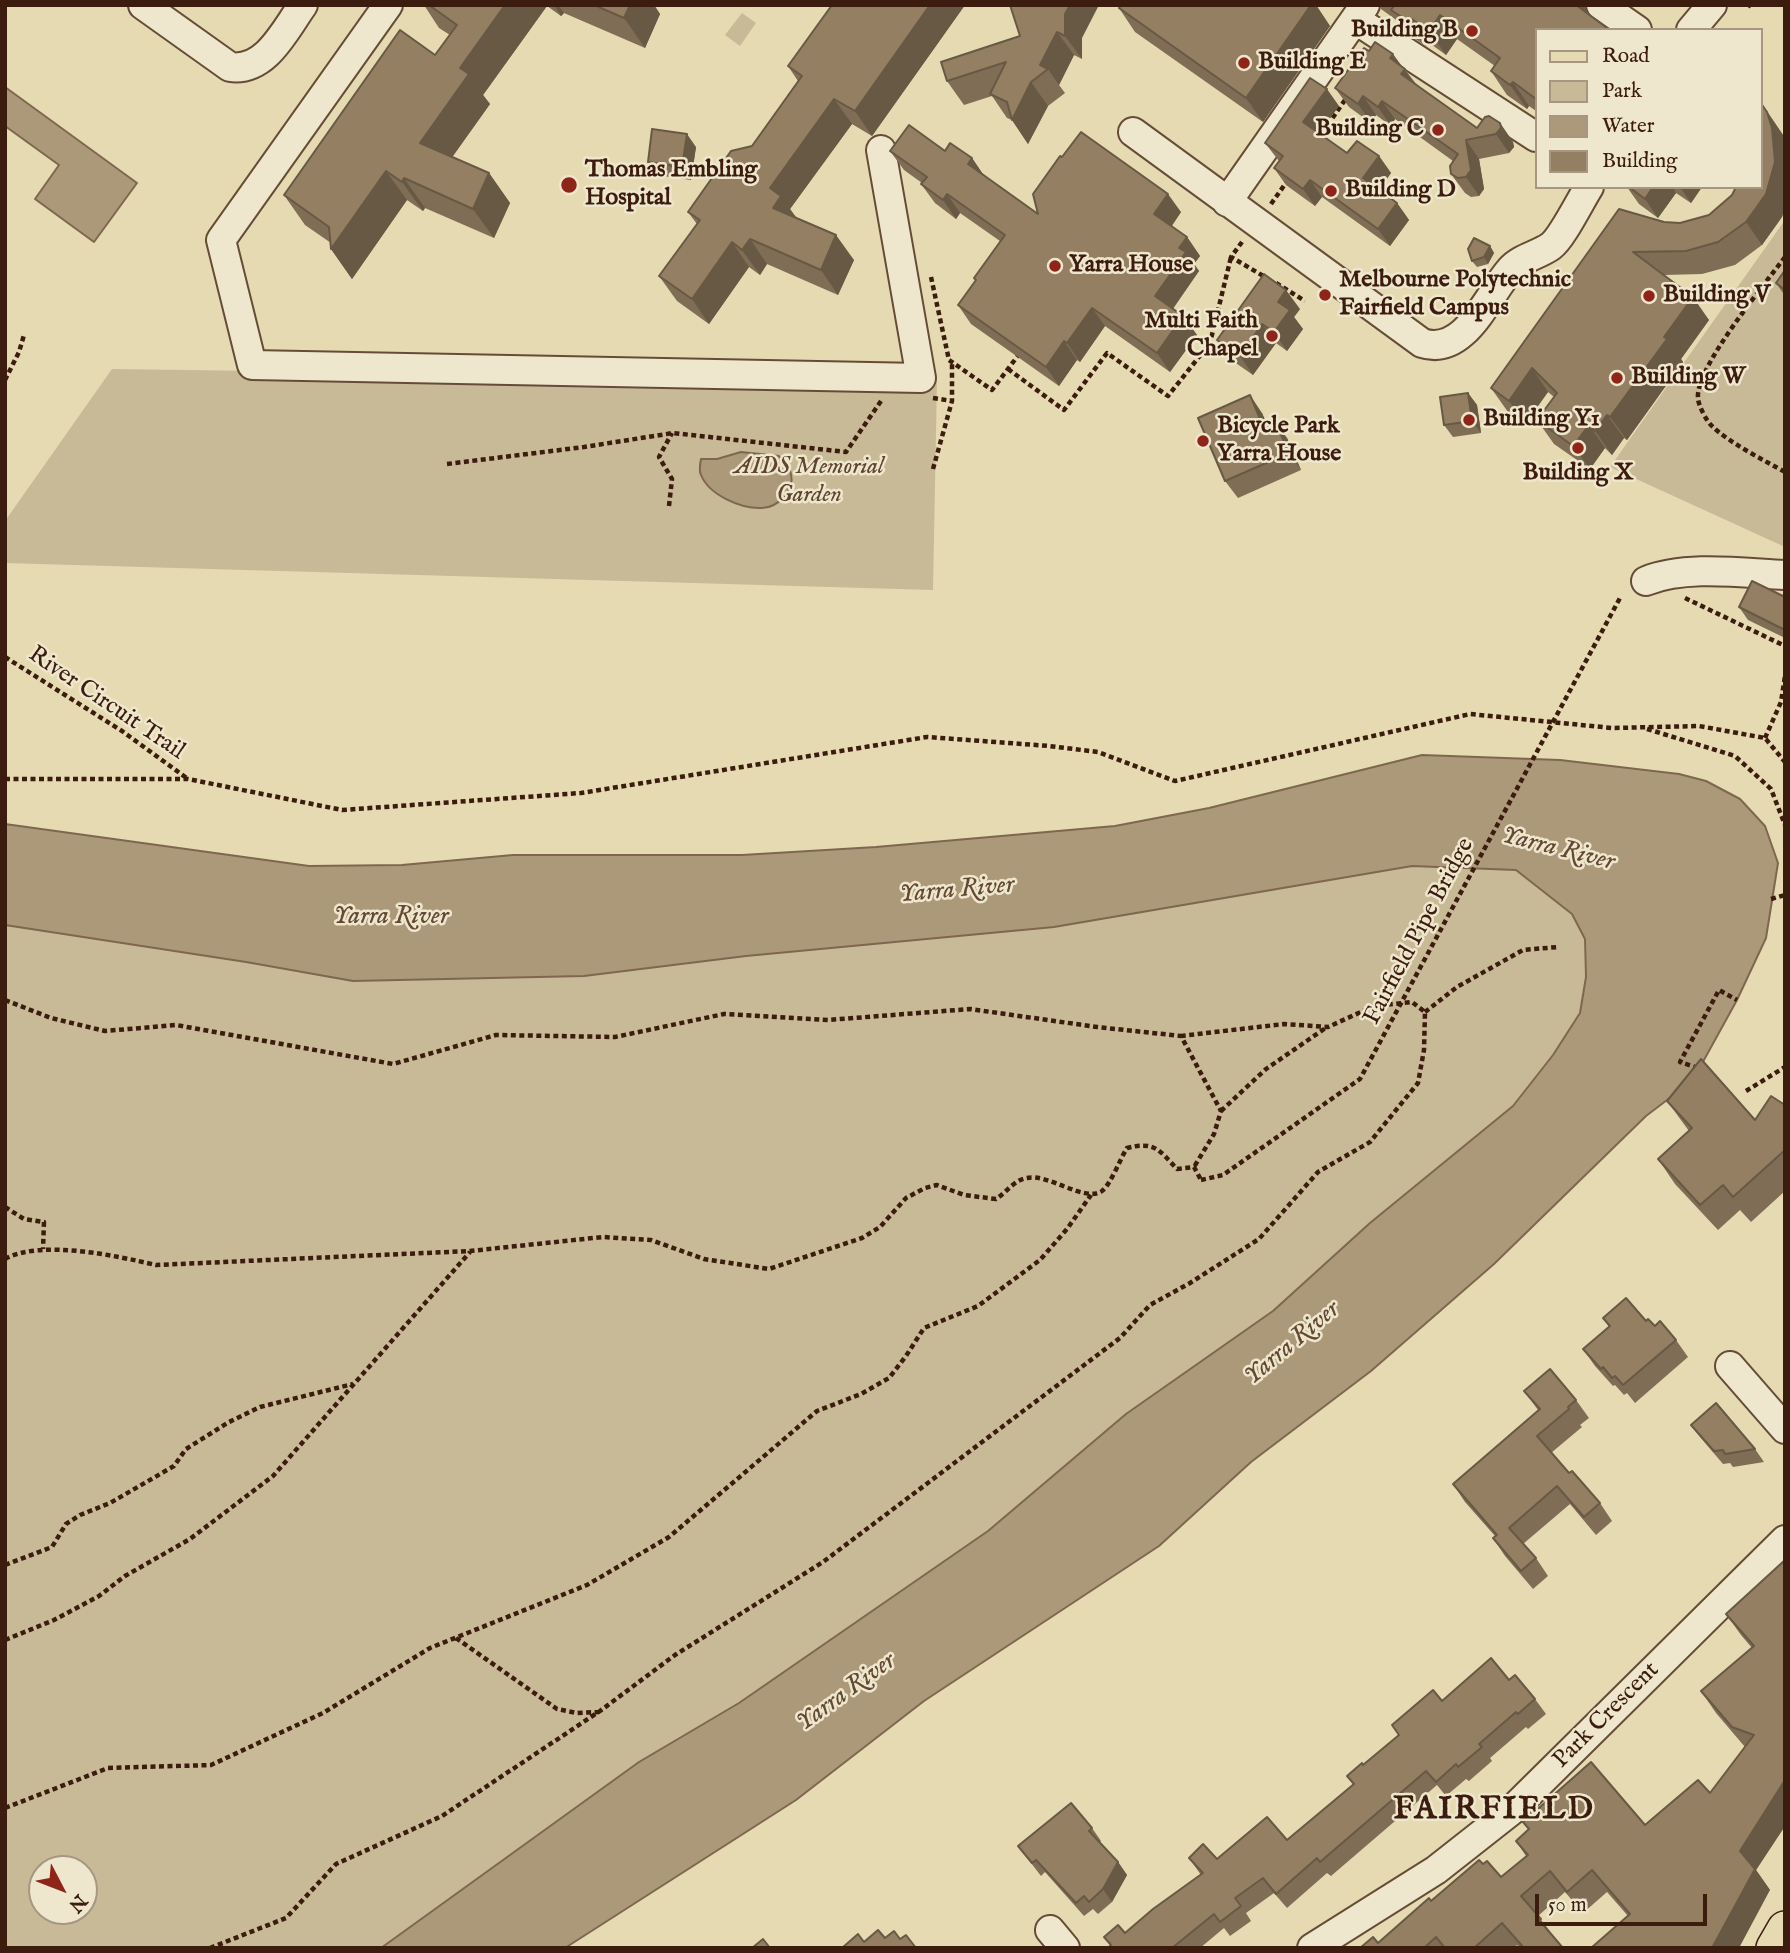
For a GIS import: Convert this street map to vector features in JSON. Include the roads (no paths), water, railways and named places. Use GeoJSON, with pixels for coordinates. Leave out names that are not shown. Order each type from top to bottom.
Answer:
{"type":"FeatureCollection","features":[{"type":"Feature","properties":{"kind":"main road"},"geometry":{"type":"LineString","coordinates":[[1774,1948],[1785,1929]]}},
{"type":"Feature","properties":{"kind":"street"},"geometry":{"type":"LineString","coordinates":[[143,5],[230,66],[242,68],[263,59],[303,5]]}},
{"type":"Feature","properties":{"kind":"street"},"geometry":{"type":"LineString","coordinates":[[388,5],[221,240],[252,366],[921,378],[881,150]]}},
{"type":"Feature","properties":{"kind":"street"},"geometry":{"type":"LineString","coordinates":[[1601,5],[1634,28]]}},
{"type":"Feature","properties":{"kind":"street"},"geometry":{"type":"LineString","coordinates":[[1693,28],[1712,5]]}},
{"type":"Feature","properties":{"kind":"street"},"geometry":{"type":"LineString","coordinates":[[1227,202],[1363,9],[1534,136]]}},
{"type":"Feature","properties":{"kind":"street"},"geometry":{"type":"LineString","coordinates":[[1133,132],[1422,343],[1432,346],[1448,344],[1466,330],[1511,267],[1553,245],[1588,189]]}},
{"type":"Feature","properties":{"kind":"street"},"geometry":{"type":"LineString","coordinates":[[1646,581],[1662,575],[1690,572],[1785,575]]}},
{"type":"Feature","properties":{"kind":"street"},"geometry":{"type":"LineString","coordinates":[[1730,1366],[1785,1429]]}},
{"type":"Feature","properties":{"kind":"street","name":"Park Crescent"},"geometry":{"type":"LineString","coordinates":[[1312,1948],[1436,1870],[1511,1811],[1785,1540]]}},
{"type":"Feature","properties":{"kind":"water"},"geometry":{"type":"Polygon","coordinates":[[[5,87],[137,183],[94,242],[35,199],[59,165],[5,126],[5,87]]]}},
{"type":"Feature","properties":{"kind":"water"},"geometry":{"type":"Polygon","coordinates":[[[741,452],[779,456],[792,480],[784,497],[768,507],[754,508],[736,503],[711,489],[700,472],[701,459],[717,459],[741,452]]]}},
{"type":"Feature","properties":{"kind":"water","name":"Yarra River"},"geometry":{"type":"Polygon","coordinates":[[[1422,755],[1560,760],[1679,774],[1706,781],[1740,799],[1765,826],[1778,863],[1766,938],[1737,1000],[1699,1069],[1671,1097],[1646,1116],[1494,1264],[1371,1371],[1251,1462],[1159,1546],[924,1701],[796,1800],[565,1948],[381,1948],[639,1762],[739,1703],[988,1531],[1126,1414],[1273,1311],[1370,1223],[1513,1106],[1553,1055],[1580,1013],[1586,977],[1585,939],[1572,914],[1516,870],[1412,866],[1054,927],[746,956],[584,976],[353,981],[5,925],[5,824],[309,866],[402,865],[513,855],[742,855],[876,847],[1115,826],[1209,808],[1422,755]]]}},
{"type":"Feature","properties":{"kind":"place","name":"Building B"},"geometry":{"type":"Point","coordinates":[1472,31]}},
{"type":"Feature","properties":{"kind":"place","name":"Building E"},"geometry":{"type":"Point","coordinates":[1244,63]}},
{"type":"Feature","properties":{"kind":"place","name":"Building C"},"geometry":{"type":"Point","coordinates":[1438,130]}},
{"type":"Feature","properties":{"kind":"place","name":"Thomas Embling Hospital"},"geometry":{"type":"Point","coordinates":[569,185]}},
{"type":"Feature","properties":{"kind":"place","name":"Building D"},"geometry":{"type":"Point","coordinates":[1331,191]}},
{"type":"Feature","properties":{"kind":"place","name":"Yarra House"},"geometry":{"type":"Point","coordinates":[1055,266]}},
{"type":"Feature","properties":{"kind":"place","name":"Melbourne Polytechnic Fairfield Campus"},"geometry":{"type":"Point","coordinates":[1325,295]}},
{"type":"Feature","properties":{"kind":"place","name":"Building V"},"geometry":{"type":"Point","coordinates":[1649,296]}},
{"type":"Feature","properties":{"kind":"place","name":"Multi Faith Chapel"},"geometry":{"type":"Point","coordinates":[1272,336]}},
{"type":"Feature","properties":{"kind":"place","name":"Building W"},"geometry":{"type":"Point","coordinates":[1617,378]}},
{"type":"Feature","properties":{"kind":"place","name":"Building Y1"},"geometry":{"type":"Point","coordinates":[1469,420]}},
{"type":"Feature","properties":{"kind":"place","name":"Bicycle Park Yarra House"},"geometry":{"type":"Point","coordinates":[1203,441]}},
{"type":"Feature","properties":{"kind":"place","name":"Building X"},"geometry":{"type":"Point","coordinates":[1578,448]}},
{"type":"Feature","properties":{"kind":"district","name":"FAIRFIELD"},"geometry":{"type":"Point","coordinates":[1494,1811]}},
{"type":"Feature","properties":{"kind":"park label","name":"AIDS Memorial Garden"},"geometry":{"type":"Point","coordinates":[809,482]}}]}
